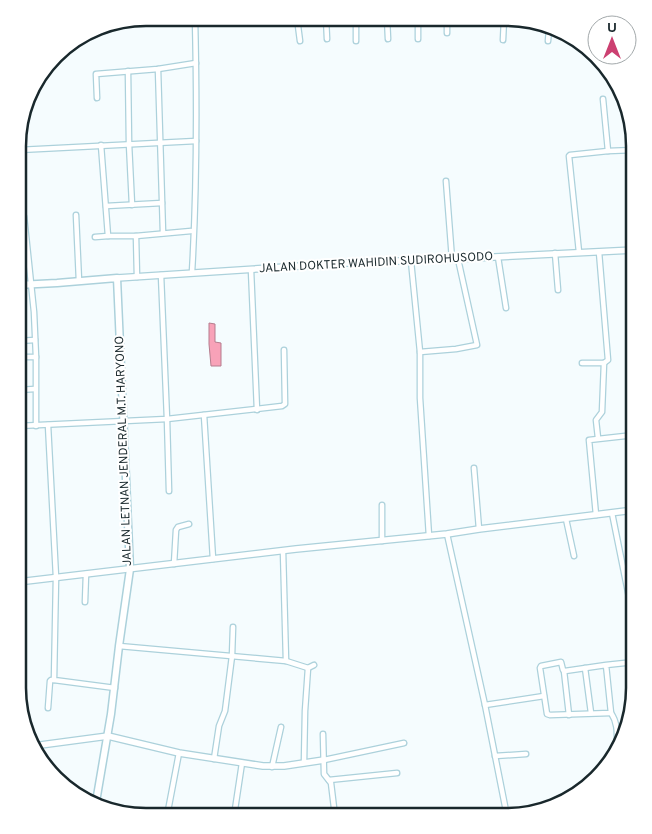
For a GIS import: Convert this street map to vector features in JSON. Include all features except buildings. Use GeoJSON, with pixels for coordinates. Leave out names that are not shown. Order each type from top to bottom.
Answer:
{"type":"FeatureCollection","features":[{"type":"Feature","properties":{"kind":"main road"},"geometry":{"type":"LineString","coordinates":[[26,284],[117,278]]}},
{"type":"Feature","properties":{"kind":"main road","name":"JALAN LETNAN JENDERAL M.T. HARYONO"},"geometry":{"type":"LineString","coordinates":[[97,797],[115,688],[130,569],[117,278]]}},
{"type":"Feature","properties":{"kind":"street"},"geometry":{"type":"LineString","coordinates":[[192,272],[196,141],[195,26]]}},
{"type":"Feature","properties":{"kind":"street"},"geometry":{"type":"LineString","coordinates":[[299,26],[300,41]]}},
{"type":"Feature","properties":{"kind":"street"},"geometry":{"type":"LineString","coordinates":[[326,26],[327,39]]}},
{"type":"Feature","properties":{"kind":"street"},"geometry":{"type":"LineString","coordinates":[[356,26],[356,41]]}},
{"type":"Feature","properties":{"kind":"street"},"geometry":{"type":"LineString","coordinates":[[387,26],[388,39]]}},
{"type":"Feature","properties":{"kind":"street"},"geometry":{"type":"LineString","coordinates":[[418,26],[418,39]]}},
{"type":"Feature","properties":{"kind":"street"},"geometry":{"type":"LineString","coordinates":[[447,26],[447,34]]}},
{"type":"Feature","properties":{"kind":"street"},"geometry":{"type":"LineString","coordinates":[[503,40],[504,26]]}},
{"type":"Feature","properties":{"kind":"street"},"geometry":{"type":"LineString","coordinates":[[548,41],[549,34]]}},
{"type":"Feature","properties":{"kind":"street"},"geometry":{"type":"LineString","coordinates":[[97,98],[96,74],[196,63]]}},
{"type":"Feature","properties":{"kind":"street"},"geometry":{"type":"LineString","coordinates":[[158,68],[163,233]]}},
{"type":"Feature","properties":{"kind":"street"},"geometry":{"type":"LineString","coordinates":[[128,71],[132,205]]}},
{"type":"Feature","properties":{"kind":"street"},"geometry":{"type":"LineString","coordinates":[[604,99],[608,151]]}},
{"type":"Feature","properties":{"kind":"street"},"geometry":{"type":"LineString","coordinates":[[26,150],[196,141]]}},
{"type":"Feature","properties":{"kind":"street"},"geometry":{"type":"LineString","coordinates":[[101,145],[108,236]]}},
{"type":"Feature","properties":{"kind":"street"},"geometry":{"type":"LineString","coordinates":[[579,252],[568,157],[570,155],[626,150]]}},
{"type":"Feature","properties":{"kind":"street"},"geometry":{"type":"LineString","coordinates":[[420,352],[477,345],[455,259],[446,181]]}},
{"type":"Feature","properties":{"kind":"street"},"geometry":{"type":"LineString","coordinates":[[106,206],[162,203]]}},
{"type":"Feature","properties":{"kind":"street"},"geometry":{"type":"LineString","coordinates":[[76,215],[80,281]]}},
{"type":"Feature","properties":{"kind":"street"},"geometry":{"type":"LineString","coordinates":[[95,237],[136,236],[191,231]]}},
{"type":"Feature","properties":{"kind":"street"},"geometry":{"type":"LineString","coordinates":[[136,236],[137,277]]}},
{"type":"Feature","properties":{"kind":"street"},"geometry":{"type":"LineString","coordinates":[[26,239],[34,312],[36,426]]}},
{"type":"Feature","properties":{"kind":"street","name":"JALAN DOKTER WAHIDIN SUDIROHUSODO"},"geometry":{"type":"LineString","coordinates":[[117,278],[347,263],[626,250]]}},
{"type":"Feature","properties":{"kind":"street"},"geometry":{"type":"LineString","coordinates":[[598,438],[596,420],[602,412],[604,363],[608,360],[599,252]]}},
{"type":"Feature","properties":{"kind":"street"},"geometry":{"type":"LineString","coordinates":[[555,253],[558,290]]}},
{"type":"Feature","properties":{"kind":"street"},"geometry":{"type":"LineString","coordinates":[[498,257],[506,308]]}},
{"type":"Feature","properties":{"kind":"street"},"geometry":{"type":"LineString","coordinates":[[411,261],[420,352],[420,398],[429,536]]}},
{"type":"Feature","properties":{"kind":"street"},"geometry":{"type":"LineString","coordinates":[[251,270],[257,410]]}},
{"type":"Feature","properties":{"kind":"street"},"geometry":{"type":"LineString","coordinates":[[161,275],[169,491]]}},
{"type":"Feature","properties":{"kind":"street"},"geometry":{"type":"LineString","coordinates":[[26,341],[35,340]]}},
{"type":"Feature","properties":{"kind":"street"},"geometry":{"type":"LineString","coordinates":[[26,426],[167,419],[282,406],[284,404],[284,350]]}},
{"type":"Feature","properties":{"kind":"street"},"geometry":{"type":"LineString","coordinates":[[26,357],[36,357]]}},
{"type":"Feature","properties":{"kind":"street"},"geometry":{"type":"LineString","coordinates":[[582,363],[604,363]]}},
{"type":"Feature","properties":{"kind":"street"},"geometry":{"type":"LineString","coordinates":[[26,390],[35,389]]}},
{"type":"Feature","properties":{"kind":"street"},"geometry":{"type":"LineString","coordinates":[[204,414],[213,559]]}},
{"type":"Feature","properties":{"kind":"street"},"geometry":{"type":"LineString","coordinates":[[48,425],[56,577],[54,680]]}},
{"type":"Feature","properties":{"kind":"street"},"geometry":{"type":"LineString","coordinates":[[596,515],[589,439],[625,436]]}},
{"type":"Feature","properties":{"kind":"street"},"geometry":{"type":"LineString","coordinates":[[474,468],[479,529]]}},
{"type":"Feature","properties":{"kind":"street"},"geometry":{"type":"LineString","coordinates":[[382,505],[382,541]]}},
{"type":"Feature","properties":{"kind":"street"},"geometry":{"type":"LineString","coordinates":[[26,581],[448,534],[625,511]]}},
{"type":"Feature","properties":{"kind":"street"},"geometry":{"type":"LineString","coordinates":[[612,513],[625,578]]}},
{"type":"Feature","properties":{"kind":"street"},"geometry":{"type":"LineString","coordinates":[[566,519],[574,556]]}},
{"type":"Feature","properties":{"kind":"street"},"geometry":{"type":"LineString","coordinates":[[174,564],[176,530],[178,527],[189,524]]}},
{"type":"Feature","properties":{"kind":"street"},"geometry":{"type":"LineString","coordinates":[[448,534],[505,807]]}},
{"type":"Feature","properties":{"kind":"street"},"geometry":{"type":"LineString","coordinates":[[283,551],[286,661]]}},
{"type":"Feature","properties":{"kind":"street"},"geometry":{"type":"LineString","coordinates":[[85,602],[86,574]]}},
{"type":"Feature","properties":{"kind":"street"},"geometry":{"type":"LineString","coordinates":[[214,759],[219,726],[225,711],[232,656],[233,627]]}},
{"type":"Feature","properties":{"kind":"street"},"geometry":{"type":"LineString","coordinates":[[119,646],[286,661],[308,668],[314,665]]}},
{"type":"Feature","properties":{"kind":"street"},"geometry":{"type":"LineString","coordinates":[[568,715],[564,671],[561,662],[540,667],[548,715],[568,715],[591,714],[611,712]]}},
{"type":"Feature","properties":{"kind":"street"},"geometry":{"type":"LineString","coordinates":[[564,671],[625,663]]}},
{"type":"Feature","properties":{"kind":"street"},"geometry":{"type":"LineString","coordinates":[[606,665],[611,712],[616,722],[617,731]]}},
{"type":"Feature","properties":{"kind":"street"},"geometry":{"type":"LineString","coordinates":[[304,763],[308,668]]}},
{"type":"Feature","properties":{"kind":"street"},"geometry":{"type":"LineString","coordinates":[[585,668],[591,714]]}},
{"type":"Feature","properties":{"kind":"street"},"geometry":{"type":"LineString","coordinates":[[48,708],[51,680],[115,688]]}},
{"type":"Feature","properties":{"kind":"street"},"geometry":{"type":"LineString","coordinates":[[485,705],[544,696]]}},
{"type":"Feature","properties":{"kind":"street"},"geometry":{"type":"LineString","coordinates":[[272,767],[281,727]]}},
{"type":"Feature","properties":{"kind":"street"},"geometry":{"type":"LineString","coordinates":[[323,734],[324,774],[331,786],[334,807]]}},
{"type":"Feature","properties":{"kind":"street"},"geometry":{"type":"LineString","coordinates":[[40,745],[108,736],[178,753],[272,767],[324,760],[404,743]]}},
{"type":"Feature","properties":{"kind":"street"},"geometry":{"type":"LineString","coordinates":[[169,807],[178,753]]}},
{"type":"Feature","properties":{"kind":"street"},"geometry":{"type":"LineString","coordinates":[[495,756],[526,754]]}},
{"type":"Feature","properties":{"kind":"street"},"geometry":{"type":"LineString","coordinates":[[235,807],[242,763]]}},
{"type":"Feature","properties":{"kind":"street"},"geometry":{"type":"LineString","coordinates":[[329,780],[397,773]]}},
{"type":"Feature","properties":{"kind":"shaded area"},"geometry":{"type":"Polygon","coordinates":[[[209,323],[215,324],[215,342],[221,343],[221,366],[211,366],[209,323]]]}}]}
